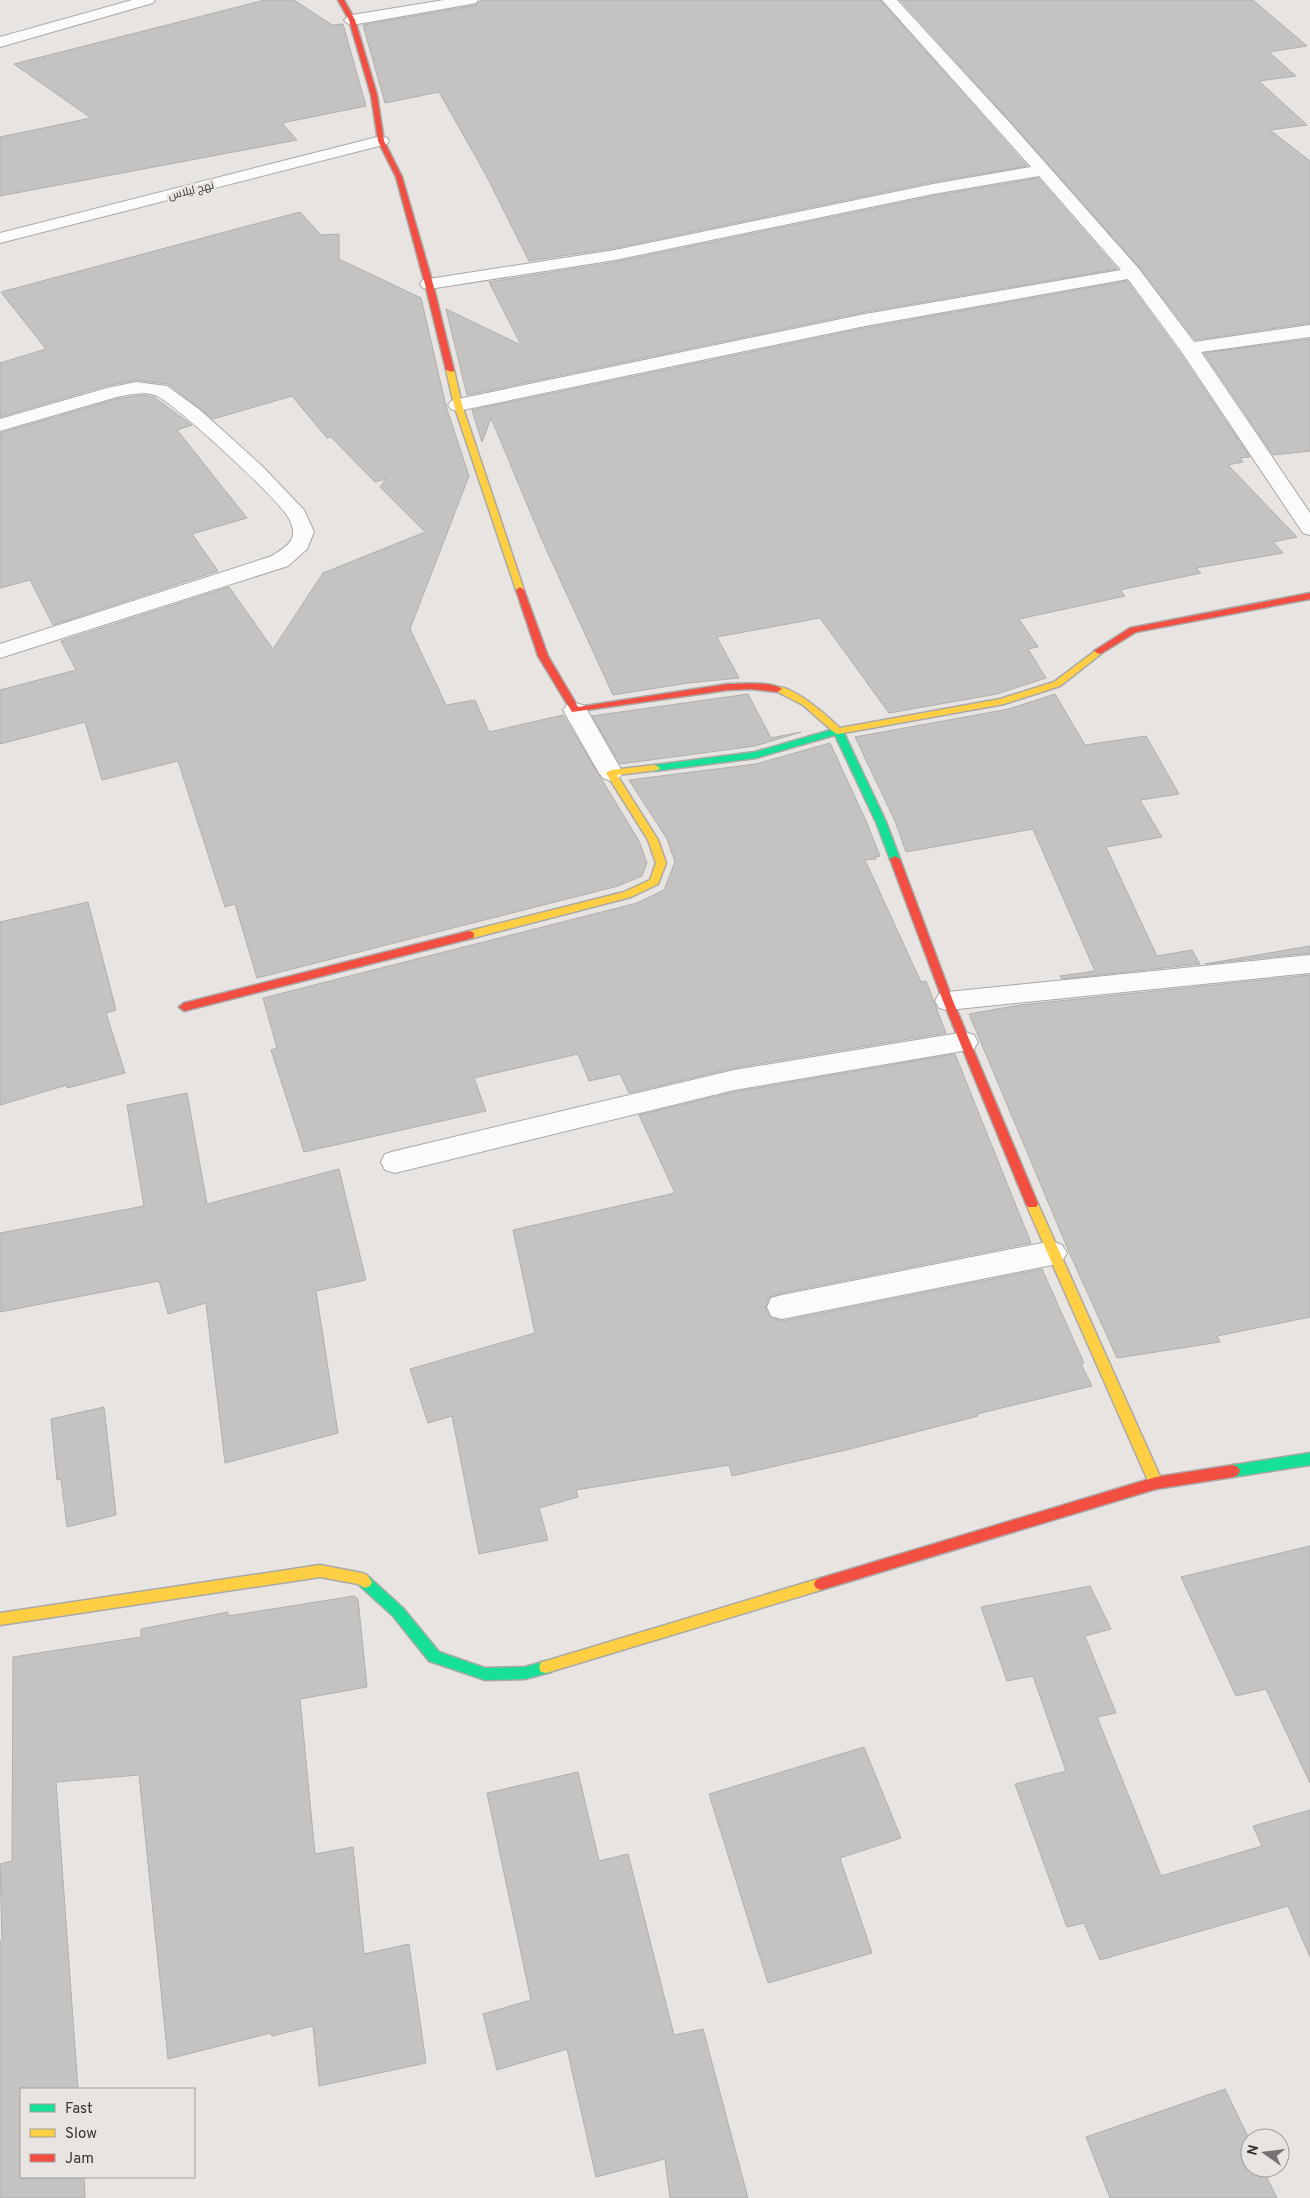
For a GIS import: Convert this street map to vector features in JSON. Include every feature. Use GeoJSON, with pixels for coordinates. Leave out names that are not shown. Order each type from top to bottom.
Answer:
{"type":"FeatureCollection","features":[{"type":"Feature","properties":{"kind":"street"},"geometry":{"type":"LineString","coordinates":[[0,42],[148,0]]}},
{"type":"Feature","properties":{"kind":"street"},"geometry":{"type":"LineString","coordinates":[[184,1007],[627,895],[654,882],[662,863],[653,840],[611,773],[544,656],[490,504],[458,406],[429,284],[399,177],[382,141],[374,95],[352,20],[341,0]]}},
{"type":"Feature","properties":{"kind":"street"},"geometry":{"type":"LineString","coordinates":[[352,20],[471,0]]}},
{"type":"Feature","properties":{"kind":"street"},"geometry":{"type":"LineString","coordinates":[[889,0],[948,63],[1133,273],[1189,348],[1310,529]]}},
{"type":"Feature","properties":{"kind":"street","name":"نهج ليلاس"},"geometry":{"type":"LineString","coordinates":[[0,238],[382,141]]}},
{"type":"Feature","properties":{"kind":"street"},"geometry":{"type":"LineString","coordinates":[[429,284],[615,255],[933,189],[1042,170]]}},
{"type":"Feature","properties":{"kind":"street"},"geometry":{"type":"LineString","coordinates":[[458,406],[866,320],[1133,273]]}},
{"type":"Feature","properties":{"kind":"street"},"geometry":{"type":"LineString","coordinates":[[1189,348],[1310,331]]}},
{"type":"Feature","properties":{"kind":"street"},"geometry":{"type":"LineString","coordinates":[[0,651],[280,561],[300,545],[304,532],[297,514],[255,470],[193,414],[160,390],[136,388],[114,392],[2,422]]}},
{"type":"Feature","properties":{"kind":"street"},"geometry":{"type":"LineString","coordinates":[[611,773],[756,755],[838,731],[1000,702],[1057,684],[1095,654],[1133,630],[1310,596]]}},
{"type":"Feature","properties":{"kind":"street"},"geometry":{"type":"LineString","coordinates":[[575,710],[644,698],[730,687],[762,686],[785,691],[817,712],[838,731],[881,822],[948,1001],[1052,1253],[1156,1483]]}},
{"type":"Feature","properties":{"kind":"street"},"geometry":{"type":"LineString","coordinates":[[948,1001],[1310,964]]}},
{"type":"Feature","properties":{"kind":"street"},"geometry":{"type":"LineString","coordinates":[[395,1162],[734,1080],[965,1042]]}},
{"type":"Feature","properties":{"kind":"street"},"geometry":{"type":"LineString","coordinates":[[782,1307],[1052,1253]]}},
{"type":"Feature","properties":{"kind":"street"},"geometry":{"type":"LineString","coordinates":[[0,1619],[320,1571],[362,1579],[398,1612],[434,1657],[485,1674],[525,1673],[1156,1483],[1310,1459]]}},
{"type":"Feature","properties":{"kind":"building"},"geometry":{"type":"Polygon","coordinates":[[[265,0],[294,0],[332,25],[343,24],[366,106],[282,123],[297,140],[0,196],[0,137],[91,118],[14,64],[265,0]]]}},
{"type":"Feature","properties":{"kind":"building"},"geometry":{"type":"Polygon","coordinates":[[[484,0],[880,0],[1027,166],[933,182],[615,248],[529,261],[486,175],[439,92],[385,103],[363,25],[476,5],[484,0]]]}},
{"type":"Feature","properties":{"kind":"building"},"geometry":{"type":"Polygon","coordinates":[[[900,0],[1253,0],[1307,46],[1269,52],[1296,76],[1259,81],[1307,125],[1270,130],[1310,161],[1310,323],[1195,340],[1140,268],[900,0]]]}},
{"type":"Feature","properties":{"kind":"building"},"geometry":{"type":"Polygon","coordinates":[[[1038,178],[1117,269],[865,312],[467,395],[446,309],[521,345],[489,282],[615,262],[933,196],[1038,178]]]}},
{"type":"Feature","properties":{"kind":"building"},"geometry":{"type":"Polygon","coordinates":[[[300,212],[321,235],[339,234],[339,259],[421,298],[446,406],[469,476],[410,629],[446,705],[475,700],[489,732],[563,715],[639,841],[647,863],[642,876],[618,886],[257,978],[235,904],[225,907],[178,761],[102,780],[85,722],[0,744],[0,690],[76,670],[61,641],[229,587],[273,649],[323,573],[425,532],[380,487],[386,479],[375,482],[331,437],[327,438],[292,396],[213,419],[168,384],[136,380],[106,386],[0,417],[0,363],[46,349],[1,292],[300,212]]]}},
{"type":"Feature","properties":{"kind":"building"},"geometry":{"type":"Polygon","coordinates":[[[1127,281],[1179,352],[1250,457],[1240,458],[1243,462],[1228,465],[1297,537],[1273,542],[1283,553],[1196,568],[1201,573],[1120,590],[1125,596],[1019,619],[1038,647],[1028,649],[1046,678],[997,694],[889,713],[820,618],[717,637],[739,678],[688,683],[613,695],[542,540],[491,418],[482,442],[472,410],[865,328],[1127,281]]]}},
{"type":"Feature","properties":{"kind":"building"},"geometry":{"type":"Polygon","coordinates":[[[1310,339],[1310,451],[1273,455],[1204,353],[1310,339]]]}},
{"type":"Feature","properties":{"kind":"building"},"geometry":{"type":"Polygon","coordinates":[[[141,395],[154,397],[192,425],[177,430],[247,518],[192,534],[218,571],[53,625],[30,580],[0,588],[0,433],[117,399],[141,395]]]}},
{"type":"Feature","properties":{"kind":"building"},"geometry":{"type":"Polygon","coordinates":[[[748,694],[771,738],[801,732],[755,746],[620,764],[592,716],[748,694]]]}},
{"type":"Feature","properties":{"kind":"building"},"geometry":{"type":"Polygon","coordinates":[[[1055,694],[1085,745],[1146,736],[1179,794],[1140,800],[1162,837],[1106,847],[1157,956],[1192,950],[1200,964],[1062,979],[1060,976],[1095,971],[1033,829],[906,852],[895,821],[855,737],[1009,709],[1055,694]]]}},
{"type":"Feature","properties":{"kind":"building"},"geometry":{"type":"Polygon","coordinates":[[[830,743],[880,856],[875,857],[876,859],[865,860],[921,982],[926,981],[946,1033],[734,1068],[629,1093],[620,1074],[589,1081],[578,1054],[474,1078],[486,1111],[304,1152],[271,1050],[277,1048],[263,998],[637,903],[664,890],[675,862],[667,839],[629,780],[756,764],[830,743]]]}},
{"type":"Feature","properties":{"kind":"building"},"geometry":{"type":"Polygon","coordinates":[[[88,902],[116,1010],[106,1013],[125,1073],[67,1088],[67,1085],[0,1105],[0,922],[88,902]]]}},
{"type":"Feature","properties":{"kind":"building"},"geometry":{"type":"Polygon","coordinates":[[[1310,946],[1310,953],[1205,964],[1310,946]]]}},
{"type":"Feature","properties":{"kind":"building"},"geometry":{"type":"Polygon","coordinates":[[[1310,975],[1310,1317],[1217,1336],[1220,1342],[1117,1358],[1069,1252],[969,1014],[1020,1005],[1310,975]]]}},
{"type":"Feature","properties":{"kind":"building"},"geometry":{"type":"Polygon","coordinates":[[[955,1054],[1031,1243],[782,1293],[769,1297],[765,1308],[771,1318],[782,1321],[1042,1269],[1084,1363],[1081,1364],[1092,1386],[977,1414],[978,1416],[850,1449],[732,1476],[729,1465],[576,1490],[578,1497],[539,1508],[548,1540],[479,1554],[452,1416],[428,1423],[410,1369],[535,1333],[513,1230],[675,1193],[639,1115],[734,1092],[955,1054]]]}},
{"type":"Feature","properties":{"kind":"building"},"geometry":{"type":"Polygon","coordinates":[[[187,1093],[207,1204],[339,1169],[366,1280],[316,1291],[338,1433],[225,1463],[206,1303],[168,1314],[159,1281],[0,1312],[0,1233],[144,1206],[127,1105],[187,1093]]]}},
{"type":"Feature","properties":{"kind":"building"},"geometry":{"type":"Polygon","coordinates":[[[104,1407],[116,1515],[67,1527],[61,1479],[57,1480],[51,1419],[104,1407]]]}},
{"type":"Feature","properties":{"kind":"building"},"geometry":{"type":"Polygon","coordinates":[[[1310,1546],[1310,1783],[1266,1689],[1236,1696],[1181,1577],[1310,1546]]]}},
{"type":"Feature","properties":{"kind":"building"},"geometry":{"type":"Polygon","coordinates":[[[1090,1586],[1111,1629],[1085,1636],[1116,1713],[1097,1717],[1161,1876],[1262,1846],[1253,1826],[1310,1810],[1310,1957],[1288,1906],[1100,1960],[1084,1923],[1067,1927],[1015,1784],[1066,1771],[1033,1676],[1007,1681],[981,1607],[1090,1586]]]}},
{"type":"Feature","properties":{"kind":"building"},"geometry":{"type":"Polygon","coordinates":[[[354,1596],[358,1599],[367,1687],[300,1699],[315,1854],[353,1847],[364,1954],[409,1944],[426,2063],[319,2086],[313,2026],[272,2036],[271,2033],[168,2059],[139,1775],[56,1782],[78,2088],[20,2088],[20,2178],[84,2178],[85,2198],[0,2198],[0,1941],[2,1940],[0,1864],[12,1861],[13,1657],[141,1637],[141,1629],[228,1612],[228,1616],[354,1596]]]}},
{"type":"Feature","properties":{"kind":"building"},"geometry":{"type":"Polygon","coordinates":[[[864,1747],[901,1838],[840,1858],[872,1953],[768,1983],[709,1794],[864,1747]]]}},
{"type":"Feature","properties":{"kind":"building"},"geometry":{"type":"Polygon","coordinates":[[[578,1772],[599,1861],[628,1854],[674,2035],[703,2029],[748,2198],[670,2198],[665,2159],[596,2177],[567,2049],[497,2070],[483,2014],[531,2000],[487,1793],[578,1772]]]}},
{"type":"Feature","properties":{"kind":"building"},"geometry":{"type":"Polygon","coordinates":[[[1225,2089],[1244,2128],[1240,2128],[1240,2178],[1267,2178],[1277,2198],[1110,2198],[1086,2137],[1225,2089]]]}},
{"type":"Feature","properties":{"kind":"traffic: fast"},"geometry":{"type":"LineString","coordinates":[[655,768],[756,755],[838,731],[881,822],[895,859]]}},
{"type":"Feature","properties":{"kind":"traffic: fast"},"geometry":{"type":"LineString","coordinates":[[1233,1471],[1310,1459]]}},
{"type":"Feature","properties":{"kind":"traffic: fast"},"geometry":{"type":"LineString","coordinates":[[365,1582],[398,1612],[434,1657],[485,1674],[525,1673],[546,1667]]}},
{"type":"Feature","properties":{"kind":"traffic: slow"},"geometry":{"type":"LineString","coordinates":[[450,370],[458,405],[520,590]]}},
{"type":"Feature","properties":{"kind":"traffic: slow"},"geometry":{"type":"LineString","coordinates":[[777,689],[806,703],[838,731],[1001,702],[1057,684],[1099,651]]}},
{"type":"Feature","properties":{"kind":"traffic: slow"},"geometry":{"type":"LineString","coordinates":[[469,935],[627,895],[654,882],[661,863],[653,840],[611,773],[655,768]]}},
{"type":"Feature","properties":{"kind":"traffic: slow"},"geometry":{"type":"LineString","coordinates":[[1032,1204],[1156,1483]]}},
{"type":"Feature","properties":{"kind":"traffic: slow"},"geometry":{"type":"LineString","coordinates":[[0,1619],[320,1571],[362,1579],[365,1582]]}},
{"type":"Feature","properties":{"kind":"traffic: slow"},"geometry":{"type":"LineString","coordinates":[[546,1667],[821,1584]]}},
{"type":"Feature","properties":{"kind":"traffic: jam"},"geometry":{"type":"LineString","coordinates":[[341,0],[352,20],[374,95],[381,141],[399,177],[429,284],[450,370]]}},
{"type":"Feature","properties":{"kind":"traffic: jam"},"geometry":{"type":"LineString","coordinates":[[520,590],[543,656],[575,710],[728,687],[751,686],[777,689]]}},
{"type":"Feature","properties":{"kind":"traffic: jam"},"geometry":{"type":"LineString","coordinates":[[1099,651],[1133,630],[1310,596]]}},
{"type":"Feature","properties":{"kind":"traffic: jam"},"geometry":{"type":"LineString","coordinates":[[895,859],[948,1001],[1032,1204]]}},
{"type":"Feature","properties":{"kind":"traffic: jam"},"geometry":{"type":"LineString","coordinates":[[184,1007],[469,935]]}},
{"type":"Feature","properties":{"kind":"traffic: jam"},"geometry":{"type":"LineString","coordinates":[[821,1584],[1156,1483],[1233,1471]]}}]}
